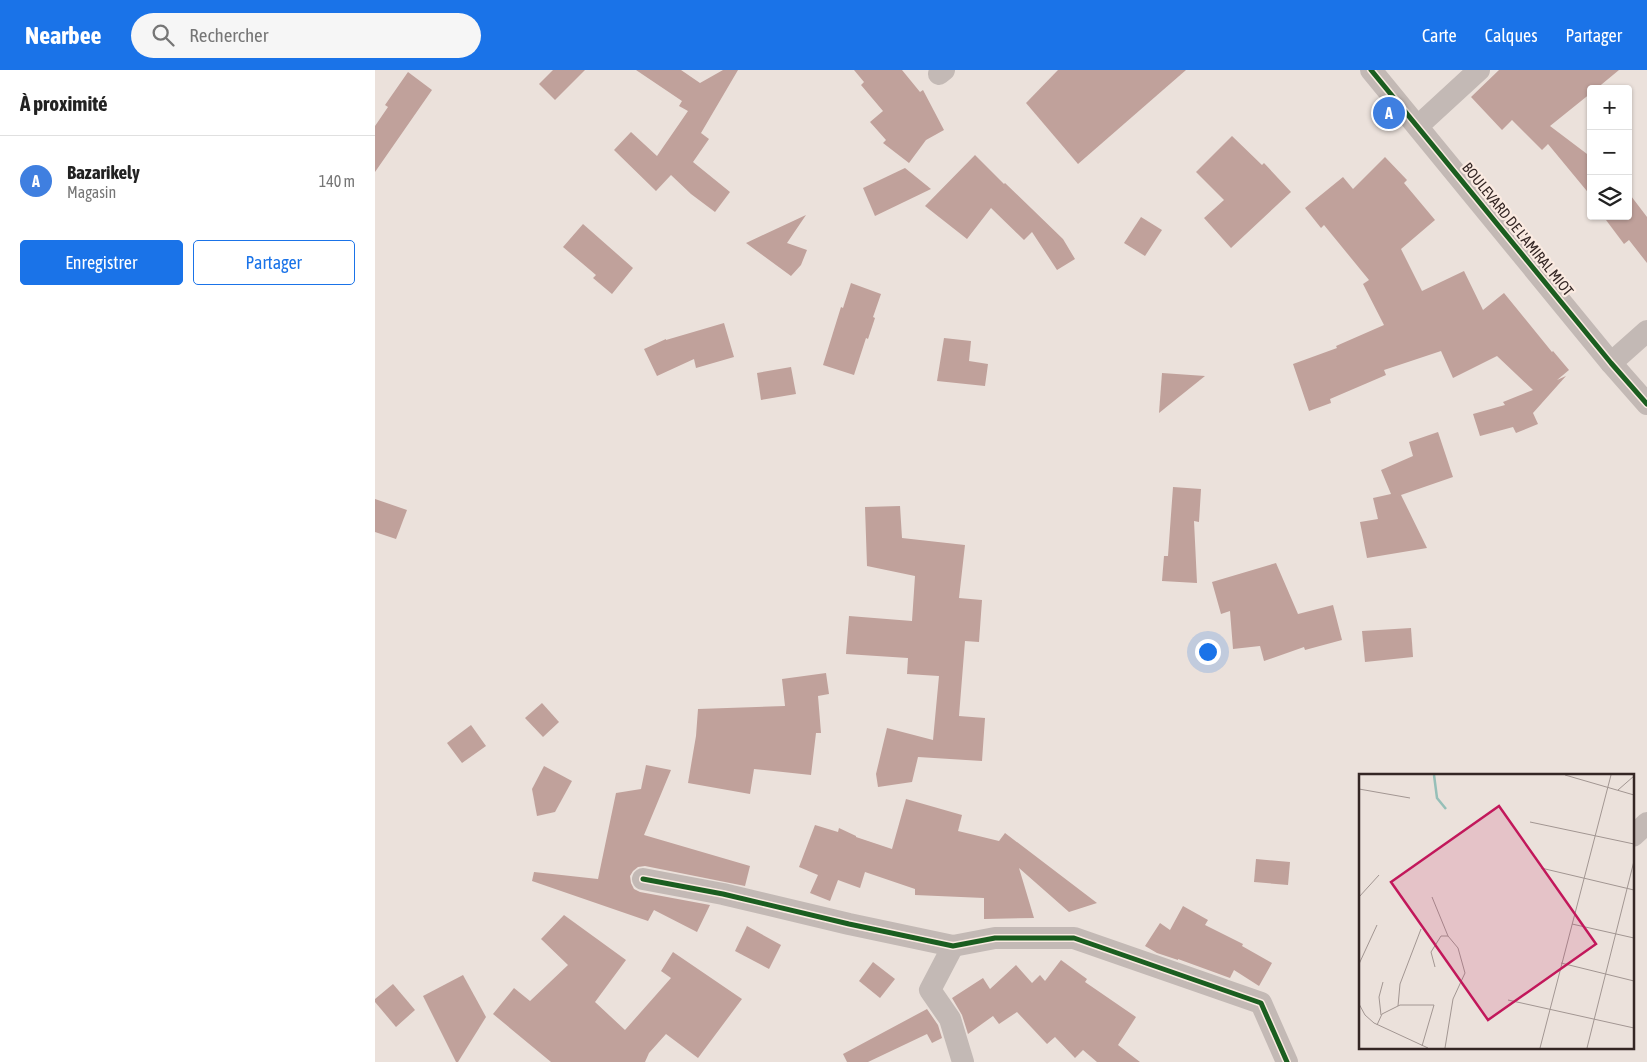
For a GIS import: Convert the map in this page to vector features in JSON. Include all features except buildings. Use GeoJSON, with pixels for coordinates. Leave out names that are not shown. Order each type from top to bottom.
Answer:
{"type":"FeatureCollection","features":[{"type":"Feature","properties":{"kind":"street","name":"BOULEVARD DE L'AMIRAL MIOT"},"geometry":{"type":"LineString","coordinates":[[1371,70],[1611,363],[1647,404]]}},
{"type":"Feature","properties":{"kind":"street"},"geometry":{"type":"LineString","coordinates":[[1418,126],[1479,70]]}},
{"type":"Feature","properties":{"kind":"street"},"geometry":{"type":"LineString","coordinates":[[1611,363],[1647,331]]}},
{"type":"Feature","properties":{"kind":"street"},"geometry":{"type":"LineString","coordinates":[[1635,834],[1647,823]]}},
{"type":"Feature","properties":{"kind":"street"},"geometry":{"type":"LineString","coordinates":[[643,879],[723,894],[953,946],[995,938],[1074,938],[1261,1003],[1287,1062]]}},
{"type":"Feature","properties":{"kind":"street"},"geometry":{"type":"LineString","coordinates":[[953,946],[930,990],[950,1019],[963,1062]]}},
{"type":"Feature","properties":{"kind":"cycle path"},"geometry":{"type":"LineString","coordinates":[[1371,70],[1611,363],[1647,404]]}},
{"type":"Feature","properties":{"kind":"cycle path"},"geometry":{"type":"LineString","coordinates":[[643,879],[723,894],[953,946],[995,938],[1074,938],[1261,1003],[1287,1062]]}},
{"type":"Feature","properties":{"kind":"place","name":"Bazarikely"},"geometry":{"type":"Point","coordinates":[1389,113]}}]}
